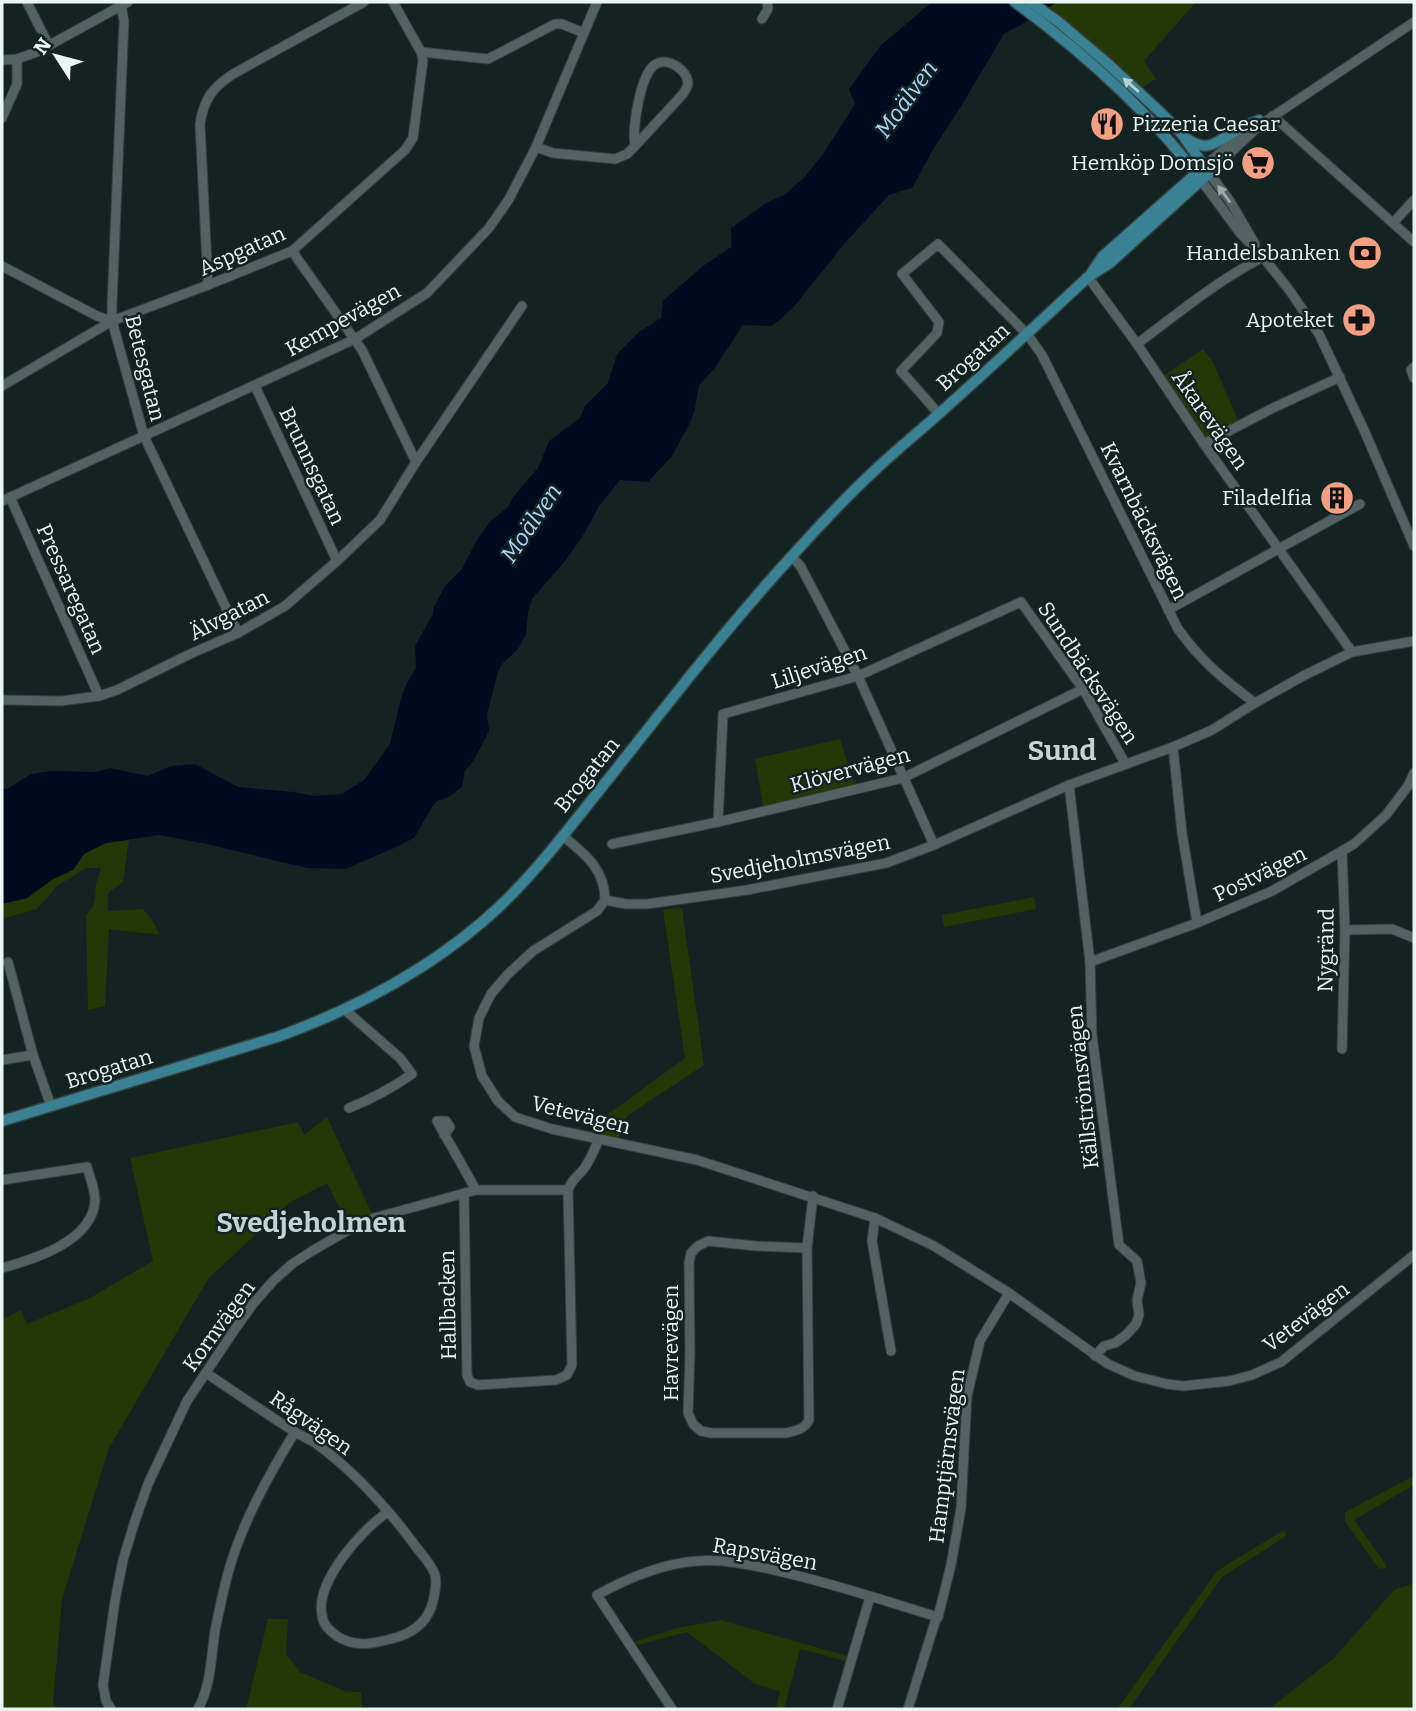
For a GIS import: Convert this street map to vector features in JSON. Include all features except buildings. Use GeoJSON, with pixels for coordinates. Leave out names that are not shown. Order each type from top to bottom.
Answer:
{"type":"FeatureCollection","features":[{"type":"Feature","properties":{"kind":"main road"},"geometry":{"type":"LineString","coordinates":[[1015,2],[1057,27],[1127,81],[1195,144],[1206,146],[1222,141],[1236,130],[1259,120]]}},
{"type":"Feature","properties":{"kind":"main road"},"geometry":{"type":"LineString","coordinates":[[1031,2],[1203,173]]}},
{"type":"Feature","properties":{"kind":"main road"},"geometry":{"type":"LineString","coordinates":[[1181,133],[1203,173]]}},
{"type":"Feature","properties":{"kind":"main road","name":"Brogatan"},"geometry":{"type":"LineString","coordinates":[[2,1121],[276,1037],[345,1010],[411,973],[456,943],[499,907],[563,836],[733,624],[792,556],[873,472],[1088,277],[1110,263],[1203,173]]}},
{"type":"Feature","properties":{"kind":"street"},"geometry":{"type":"LineString","coordinates":[[27,2],[49,46]]}},
{"type":"Feature","properties":{"kind":"street"},"geometry":{"type":"LineString","coordinates":[[208,285],[200,124],[203,107],[209,96],[218,83],[364,2]]}},
{"type":"Feature","properties":{"kind":"street"},"geometry":{"type":"LineString","coordinates":[[393,2],[421,52],[488,60],[555,24],[584,33]]}},
{"type":"Feature","properties":{"kind":"street","name":"Kempevägen"},"geometry":{"type":"LineString","coordinates":[[6,499],[355,339],[427,293],[489,228],[509,200],[536,147],[597,2]]}},
{"type":"Feature","properties":{"kind":"street"},"geometry":{"type":"LineString","coordinates":[[762,19],[768,9],[767,2]]}},
{"type":"Feature","properties":{"kind":"street"},"geometry":{"type":"LineString","coordinates":[[2,60],[17,59],[49,46],[125,4]]}},
{"type":"Feature","properties":{"kind":"street","name":"Betesgatan"},"geometry":{"type":"LineString","coordinates":[[125,4],[113,321],[144,436],[238,634]]}},
{"type":"Feature","properties":{"kind":"street"},"geometry":{"type":"LineString","coordinates":[[1203,173],[1273,116],[1414,22]]}},
{"type":"Feature","properties":{"kind":"street","name":"Aspgatan"},"geometry":{"type":"LineString","coordinates":[[2,386],[113,321],[292,251],[405,150],[413,138],[423,60],[421,52]]}},
{"type":"Feature","properties":{"kind":"street"},"geometry":{"type":"LineString","coordinates":[[2,118],[17,84],[17,59]]}},
{"type":"Feature","properties":{"kind":"street"},"geometry":{"type":"LineString","coordinates":[[536,147],[553,153],[615,159],[627,154],[635,146],[683,93],[688,86],[683,73],[672,63],[657,63],[646,75],[634,136],[635,146]]}},
{"type":"Feature","properties":{"kind":"street"},"geometry":{"type":"LineString","coordinates":[[1203,173],[1259,120],[1273,116]]}},
{"type":"Feature","properties":{"kind":"street"},"geometry":{"type":"LineString","coordinates":[[1273,116],[1414,242]]}},
{"type":"Feature","properties":{"kind":"street"},"geometry":{"type":"LineString","coordinates":[[1203,173],[1240,233],[1263,257],[1319,334],[1412,531],[1414,546]]}},
{"type":"Feature","properties":{"kind":"street"},"geometry":{"type":"LineString","coordinates":[[1393,223],[1414,200]]}},
{"type":"Feature","properties":{"kind":"street","name":"Kvarnbäcksvägen"},"geometry":{"type":"LineString","coordinates":[[939,414],[901,371],[937,333],[939,321],[901,274],[938,244],[1027,334],[1042,355],[1178,629],[1209,667],[1255,703]]}},
{"type":"Feature","properties":{"kind":"street"},"geometry":{"type":"LineString","coordinates":[[292,251],[362,350],[416,462]]}},
{"type":"Feature","properties":{"kind":"street"},"geometry":{"type":"LineString","coordinates":[[1137,344],[1209,291],[1263,257]]}},
{"type":"Feature","properties":{"kind":"street"},"geometry":{"type":"LineString","coordinates":[[2,266],[97,316],[113,321]]}},
{"type":"Feature","properties":{"kind":"street","name":"Åkarevägen"},"geometry":{"type":"LineString","coordinates":[[1088,277],[1352,652]]}},
{"type":"Feature","properties":{"kind":"street","name":"Älvgatan"},"geometry":{"type":"LineString","coordinates":[[2,700],[61,701],[99,696],[238,634],[285,606],[380,520],[522,306]]}},
{"type":"Feature","properties":{"kind":"street"},"geometry":{"type":"LineString","coordinates":[[1414,367],[1411,370],[1414,378]]}},
{"type":"Feature","properties":{"kind":"street"},"geometry":{"type":"LineString","coordinates":[[1204,444],[1340,377]]}},
{"type":"Feature","properties":{"kind":"street","name":"Brunnsgatan"},"geometry":{"type":"LineString","coordinates":[[255,386],[337,561]]}},
{"type":"Feature","properties":{"kind":"street","name":"Pressaregatan"},"geometry":{"type":"LineString","coordinates":[[6,499],[99,696]]}},
{"type":"Feature","properties":{"kind":"street"},"geometry":{"type":"LineString","coordinates":[[1168,610],[1360,504]]}},
{"type":"Feature","properties":{"kind":"street"},"geometry":{"type":"LineString","coordinates":[[792,556],[801,567],[858,676],[934,845]]}},
{"type":"Feature","properties":{"kind":"street","name":"Liljevägen"},"geometry":{"type":"LineString","coordinates":[[718,822],[723,714],[858,676],[1021,601]]}},
{"type":"Feature","properties":{"kind":"street","name":"Sundbäcksvägen"},"geometry":{"type":"LineString","coordinates":[[1021,601],[1083,689],[1125,763]]}},
{"type":"Feature","properties":{"kind":"street","name":"Svedjeholmsvägen"},"geometry":{"type":"LineString","coordinates":[[605,900],[647,904],[747,890],[886,863],[934,845],[1069,785],[1212,730],[1303,676],[1352,652],[1414,640]]}},
{"type":"Feature","properties":{"kind":"street","name":"Klövervägen"},"geometry":{"type":"LineString","coordinates":[[612,844],[903,778],[1083,689]]}},
{"type":"Feature","properties":{"kind":"street"},"geometry":{"type":"LineString","coordinates":[[1173,747],[1182,833],[1196,923]]}},
{"type":"Feature","properties":{"kind":"street","name":"Postvägen"},"geometry":{"type":"LineString","coordinates":[[1090,962],[1196,923],[1272,891],[1342,851],[1354,844],[1386,815],[1414,774]]}},
{"type":"Feature","properties":{"kind":"street","name":"Källströmsvägen"},"geometry":{"type":"LineString","coordinates":[[1069,785],[1090,962],[1093,1035],[1119,1245],[1137,1261],[1141,1283],[1136,1324],[1126,1335],[1115,1343],[1104,1346],[1095,1356]]}},
{"type":"Feature","properties":{"kind":"street"},"geometry":{"type":"LineString","coordinates":[[563,836],[600,872],[605,887],[605,900]]}},
{"type":"Feature","properties":{"kind":"street","name":"Nygränd"},"geometry":{"type":"LineString","coordinates":[[1342,851],[1345,930],[1342,1049]]}},
{"type":"Feature","properties":{"kind":"street","name":"Vetevägen"},"geometry":{"type":"LineString","coordinates":[[605,900],[597,911],[533,951],[508,974],[491,994],[479,1018],[474,1046],[482,1076],[498,1101],[515,1117],[552,1129],[697,1160],[875,1218],[934,1246],[1009,1293],[1108,1364],[1150,1381],[1184,1386],[1229,1381],[1252,1375],[1281,1362],[1414,1255]]}},
{"type":"Feature","properties":{"kind":"street"},"geometry":{"type":"LineString","coordinates":[[1345,930],[1392,929],[1414,938]]}},
{"type":"Feature","properties":{"kind":"street"},"geometry":{"type":"LineString","coordinates":[[8,962],[33,1055],[51,1106]]}},
{"type":"Feature","properties":{"kind":"street"},"geometry":{"type":"LineString","coordinates":[[345,1010],[400,1058],[412,1074],[396,1086],[349,1108]]}},
{"type":"Feature","properties":{"kind":"street"},"geometry":{"type":"LineString","coordinates":[[2,1060],[33,1055]]}},
{"type":"Feature","properties":{"kind":"street"},"geometry":{"type":"LineString","coordinates":[[444,1135],[476,1190]]}},
{"type":"Feature","properties":{"kind":"street"},"geometry":{"type":"LineString","coordinates":[[568,1190],[572,1180],[590,1158],[599,1139]]}},
{"type":"Feature","properties":{"kind":"street"},"geometry":{"type":"LineString","coordinates":[[2,1180],[87,1167],[95,1203],[91,1216],[79,1234],[39,1255],[2,1268]]}},
{"type":"Feature","properties":{"kind":"street","name":"Kornvägen"},"geometry":{"type":"LineString","coordinates":[[111,1709],[106,1701],[103,1685],[115,1601],[123,1560],[148,1484],[187,1401],[253,1304],[273,1281],[292,1264],[331,1239],[374,1218],[476,1190],[568,1190]]}},
{"type":"Feature","properties":{"kind":"street","name":"Hallbacken"},"geometry":{"type":"LineString","coordinates":[[464,1193],[467,1375],[470,1382],[478,1385],[556,1380],[568,1375],[572,1365],[568,1190]]}},
{"type":"Feature","properties":{"kind":"street","name":"Havrevägen"},"geometry":{"type":"LineString","coordinates":[[807,1248],[708,1241],[698,1246],[691,1254],[688,1413],[693,1424],[701,1431],[786,1433],[807,1425],[807,1248],[813,1196]]}},
{"type":"Feature","properties":{"kind":"street"},"geometry":{"type":"LineString","coordinates":[[875,1218],[872,1241],[891,1351]]}},
{"type":"Feature","properties":{"kind":"street","name":"Hamptjärnsvägen"},"geometry":{"type":"LineString","coordinates":[[908,1709],[938,1617],[951,1565],[961,1508],[968,1396],[980,1341],[1009,1293]]}},
{"type":"Feature","properties":{"kind":"street","name":"Rågvägen"},"geometry":{"type":"LineString","coordinates":[[206,1373],[317,1445],[354,1475],[388,1512],[398,1523],[435,1575],[436,1589],[432,1606],[417,1628],[404,1635],[367,1644],[354,1644],[341,1639],[324,1623],[322,1600],[334,1571],[353,1544],[378,1518],[388,1512]]}},
{"type":"Feature","properties":{"kind":"street"},"geometry":{"type":"LineString","coordinates":[[198,1709],[204,1699],[215,1631],[229,1570],[244,1526],[295,1432]]}},
{"type":"Feature","properties":{"kind":"street","name":"Rapsvägen"},"geometry":{"type":"LineString","coordinates":[[672,1709],[597,1595],[625,1580],[677,1563],[716,1560],[799,1576],[938,1617]]}},
{"type":"Feature","properties":{"kind":"street"},"geometry":{"type":"LineString","coordinates":[[837,1709],[870,1597]]}},
{"type":"Feature","properties":{"kind":"green space"},"geometry":{"type":"Polygon","coordinates":[[[1057,2],[1196,2],[1144,61],[1156,79],[1137,90],[1043,11],[1057,2]]]}},
{"type":"Feature","properties":{"kind":"green space"},"geometry":{"type":"Polygon","coordinates":[[[1203,349],[1213,362],[1240,425],[1204,444],[1160,378],[1203,349]]]}},
{"type":"Feature","properties":{"kind":"green space"},"geometry":{"type":"Polygon","coordinates":[[[840,739],[856,789],[764,811],[755,759],[840,739]]]}},
{"type":"Feature","properties":{"kind":"green space"},"geometry":{"type":"Polygon","coordinates":[[[129,840],[123,882],[108,893],[108,911],[143,909],[160,935],[109,929],[105,1006],[88,1010],[86,915],[94,903],[101,868],[86,868],[56,887],[37,909],[2,921],[2,904],[27,898],[53,879],[73,870],[84,854],[106,843],[129,840]]]}},
{"type":"Feature","properties":{"kind":"green space"},"geometry":{"type":"Polygon","coordinates":[[[1034,897],[1036,909],[944,927],[942,915],[1034,897]]]}},
{"type":"Feature","properties":{"kind":"green space"},"geometry":{"type":"Polygon","coordinates":[[[682,908],[704,1065],[627,1116],[618,1139],[598,1135],[596,1123],[685,1058],[663,910],[682,908]]]}},
{"type":"Feature","properties":{"kind":"green space"},"geometry":{"type":"Polygon","coordinates":[[[327,1117],[374,1218],[350,1229],[327,1183],[289,1203],[208,1279],[109,1448],[62,1599],[53,1704],[59,1709],[2,1709],[2,1319],[21,1310],[27,1324],[90,1298],[153,1261],[130,1158],[298,1122],[304,1135],[327,1117]]]}},
{"type":"Feature","properties":{"kind":"green space"},"geometry":{"type":"Polygon","coordinates":[[[1414,1476],[1414,1485],[1354,1520],[1385,1563],[1386,1568],[1379,1569],[1345,1521],[1345,1512],[1414,1476]]]}},
{"type":"Feature","properties":{"kind":"green space"},"geometry":{"type":"Polygon","coordinates":[[[1284,1530],[1286,1536],[1222,1577],[1129,1709],[1117,1709],[1217,1571],[1284,1530]]]}},
{"type":"Feature","properties":{"kind":"green space"},"geometry":{"type":"Polygon","coordinates":[[[1414,1583],[1414,1709],[1269,1709],[1334,1658],[1394,1590],[1414,1583]]]}},
{"type":"Feature","properties":{"kind":"green space"},"geometry":{"type":"Polygon","coordinates":[[[268,1619],[288,1619],[286,1654],[300,1672],[347,1692],[361,1692],[362,1709],[246,1709],[268,1619]]]}},
{"type":"Feature","properties":{"kind":"green space"},"geometry":{"type":"Polygon","coordinates":[[[721,1620],[851,1657],[850,1662],[800,1649],[784,1709],[776,1709],[780,1691],[755,1684],[687,1632],[630,1647],[628,1644],[677,1628],[721,1620]]]}},
{"type":"Feature","properties":{"kind":"water","name":"Moälven"},"geometry":{"type":"Polygon","coordinates":[[[932,2],[1057,2],[1004,34],[912,188],[889,195],[845,243],[792,309],[772,326],[743,325],[714,369],[699,385],[690,423],[672,456],[648,482],[620,480],[599,506],[566,560],[532,599],[526,634],[518,649],[502,664],[498,672],[487,714],[489,731],[465,771],[462,787],[449,797],[437,801],[414,838],[345,869],[307,868],[159,835],[106,843],[84,854],[73,870],[53,879],[27,898],[2,904],[2,788],[7,789],[31,774],[51,771],[95,772],[110,768],[148,776],[171,766],[195,764],[238,787],[314,796],[342,794],[364,780],[390,744],[401,698],[416,668],[415,646],[445,586],[462,569],[478,538],[491,521],[508,507],[513,497],[538,468],[549,441],[580,418],[585,406],[608,383],[617,354],[639,332],[661,318],[663,301],[703,266],[731,247],[731,228],[766,203],[784,195],[804,178],[855,104],[849,89],[881,45],[932,2]]]}},
{"type":"Feature","properties":{"kind":"place","name":"Pizzeria Caesar"},"geometry":{"type":"Point","coordinates":[1107,124]}},
{"type":"Feature","properties":{"kind":"place","name":"Hemköp Domsjö"},"geometry":{"type":"Point","coordinates":[1258,163]}},
{"type":"Feature","properties":{"kind":"place","name":"Handelsbanken"},"geometry":{"type":"Point","coordinates":[1365,253]}},
{"type":"Feature","properties":{"kind":"place","name":"Apoteket"},"geometry":{"type":"Point","coordinates":[1359,320]}},
{"type":"Feature","properties":{"kind":"place","name":"Filadelfia"},"geometry":{"type":"Point","coordinates":[1337,498]}},
{"type":"Feature","properties":{"kind":"district","name":"Sund"},"geometry":{"type":"Point","coordinates":[1062,750]}},
{"type":"Feature","properties":{"kind":"district","name":"Svedjeholmen"},"geometry":{"type":"Point","coordinates":[311,1222]}}]}
